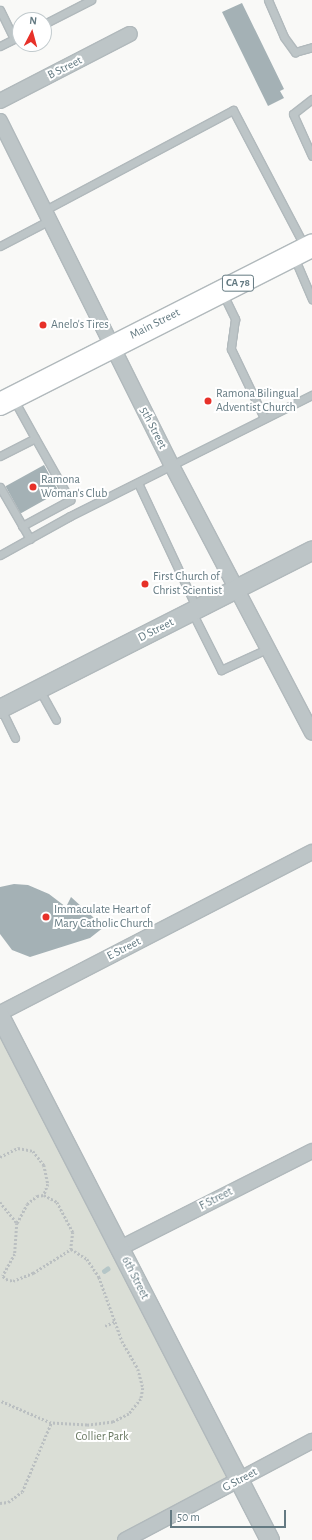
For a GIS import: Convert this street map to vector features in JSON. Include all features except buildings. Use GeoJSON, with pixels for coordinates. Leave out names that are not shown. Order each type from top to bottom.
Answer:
{"type":"FeatureCollection","features":[{"type":"Feature","properties":{"kind":"main road","name":"Main Street"},"geometry":{"type":"LineString","coordinates":[[6,401],[304,250]]}},
{"type":"Feature","properties":{"kind":"street","name":"B Street"},"geometry":{"type":"LineString","coordinates":[[0,101],[130,34]]}},
{"type":"Feature","properties":{"kind":"street","name":"5th Street"},"geometry":{"type":"LineString","coordinates":[[0,121],[172,466],[238,588],[312,733]]}},
{"type":"Feature","properties":{"kind":"street","name":"D Street"},"geometry":{"type":"LineString","coordinates":[[0,709],[312,551]]}},
{"type":"Feature","properties":{"kind":"street","name":"E Street"},"geometry":{"type":"LineString","coordinates":[[0,1015],[312,852]]}},
{"type":"Feature","properties":{"kind":"street","name":"6th Street"},"geometry":{"type":"LineString","coordinates":[[0,1015],[270,1540]]}},
{"type":"Feature","properties":{"kind":"street","name":"F Street"},"geometry":{"type":"LineString","coordinates":[[120,1248],[312,1150]]}},
{"type":"Feature","properties":{"kind":"street","name":"G Street"},"geometry":{"type":"LineString","coordinates":[[125,1540],[240,1481],[312,1441]]}},
{"type":"Feature","properties":{"kind":"lane"},"geometry":{"type":"LineString","coordinates":[[52,20],[91,0]]}},
{"type":"Feature","properties":{"kind":"lane"},"geometry":{"type":"LineString","coordinates":[[268,0],[284,37],[296,52],[312,47]]}},
{"type":"Feature","properties":{"kind":"lane"},"geometry":{"type":"LineString","coordinates":[[0,10],[12,29]]}},
{"type":"Feature","properties":{"kind":"lane"},"geometry":{"type":"LineString","coordinates":[[0,46],[12,40]]}},
{"type":"Feature","properties":{"kind":"lane"},"geometry":{"type":"LineString","coordinates":[[312,99],[293,114],[312,156]]}},
{"type":"Feature","properties":{"kind":"lane"},"geometry":{"type":"LineString","coordinates":[[0,246],[48,215],[233,110],[304,250],[312,299]]}},
{"type":"Feature","properties":{"kind":"lane"},"geometry":{"type":"LineString","coordinates":[[222,291],[236,319],[231,349],[264,418]]}},
{"type":"Feature","properties":{"kind":"lane"},"geometry":{"type":"LineString","coordinates":[[0,555],[264,418],[312,395]]}},
{"type":"Feature","properties":{"kind":"lane"},"geometry":{"type":"LineString","coordinates":[[6,401],[35,438],[70,500],[22,526]]}},
{"type":"Feature","properties":{"kind":"lane"},"geometry":{"type":"LineString","coordinates":[[0,456],[35,438]]}},
{"type":"Feature","properties":{"kind":"lane"},"geometry":{"type":"LineString","coordinates":[[138,483],[221,670],[269,648]]}},
{"type":"Feature","properties":{"kind":"lane"},"geometry":{"type":"LineString","coordinates":[[0,487],[30,539]]}},
{"type":"Feature","properties":{"kind":"lane"},"geometry":{"type":"LineString","coordinates":[[39,689],[56,720]]}},
{"type":"Feature","properties":{"kind":"lane"},"geometry":{"type":"LineString","coordinates":[[0,709],[15,738]]}},
{"type":"Feature","properties":{"kind":"path"},"geometry":{"type":"LineString","coordinates":[[0,1157],[18,1148],[33,1151],[44,1165],[48,1184],[44,1195]]}},
{"type":"Feature","properties":{"kind":"path"},"geometry":{"type":"LineString","coordinates":[[44,1195],[57,1202],[73,1232],[72,1250],[33,1272],[13,1280],[6,1279],[3,1276],[15,1254],[16,1223],[27,1204],[37,1196],[44,1195]]}},
{"type":"Feature","properties":{"kind":"path"},"geometry":{"type":"LineString","coordinates":[[0,1202],[16,1223]]}},
{"type":"Feature","properties":{"kind":"path"},"geometry":{"type":"LineString","coordinates":[[0,1400],[51,1423],[87,1425],[113,1422],[129,1414],[141,1399],[143,1388],[138,1369],[114,1322],[92,1265],[82,1255],[72,1250]]}},
{"type":"Feature","properties":{"kind":"path"},"geometry":{"type":"LineString","coordinates":[[105,1326],[114,1322]]}},
{"type":"Feature","properties":{"kind":"path"},"geometry":{"type":"LineString","coordinates":[[0,1503],[8,1502],[22,1492],[51,1423]]}},
{"type":"Feature","properties":{"kind":"green space","name":"Collier Park"},"geometry":{"type":"Polygon","coordinates":[[[0,1017],[239,1482],[127,1540],[0,1540],[0,1017]]]}},
{"type":"Feature","properties":{"kind":"place","name":"Anelo's Tires"},"geometry":{"type":"Point","coordinates":[43,325]}},
{"type":"Feature","properties":{"kind":"place","name":"Ramona Bilingual Adventist Church"},"geometry":{"type":"Point","coordinates":[208,401]}},
{"type":"Feature","properties":{"kind":"place","name":"Ramona Woman's Club"},"geometry":{"type":"Point","coordinates":[33,487]}},
{"type":"Feature","properties":{"kind":"place","name":"First Church of Christ Scientist"},"geometry":{"type":"Point","coordinates":[145,584]}},
{"type":"Feature","properties":{"kind":"place","name":"Immaculate Heart of Mary Catholic Church"},"geometry":{"type":"Point","coordinates":[46,917]}}]}
